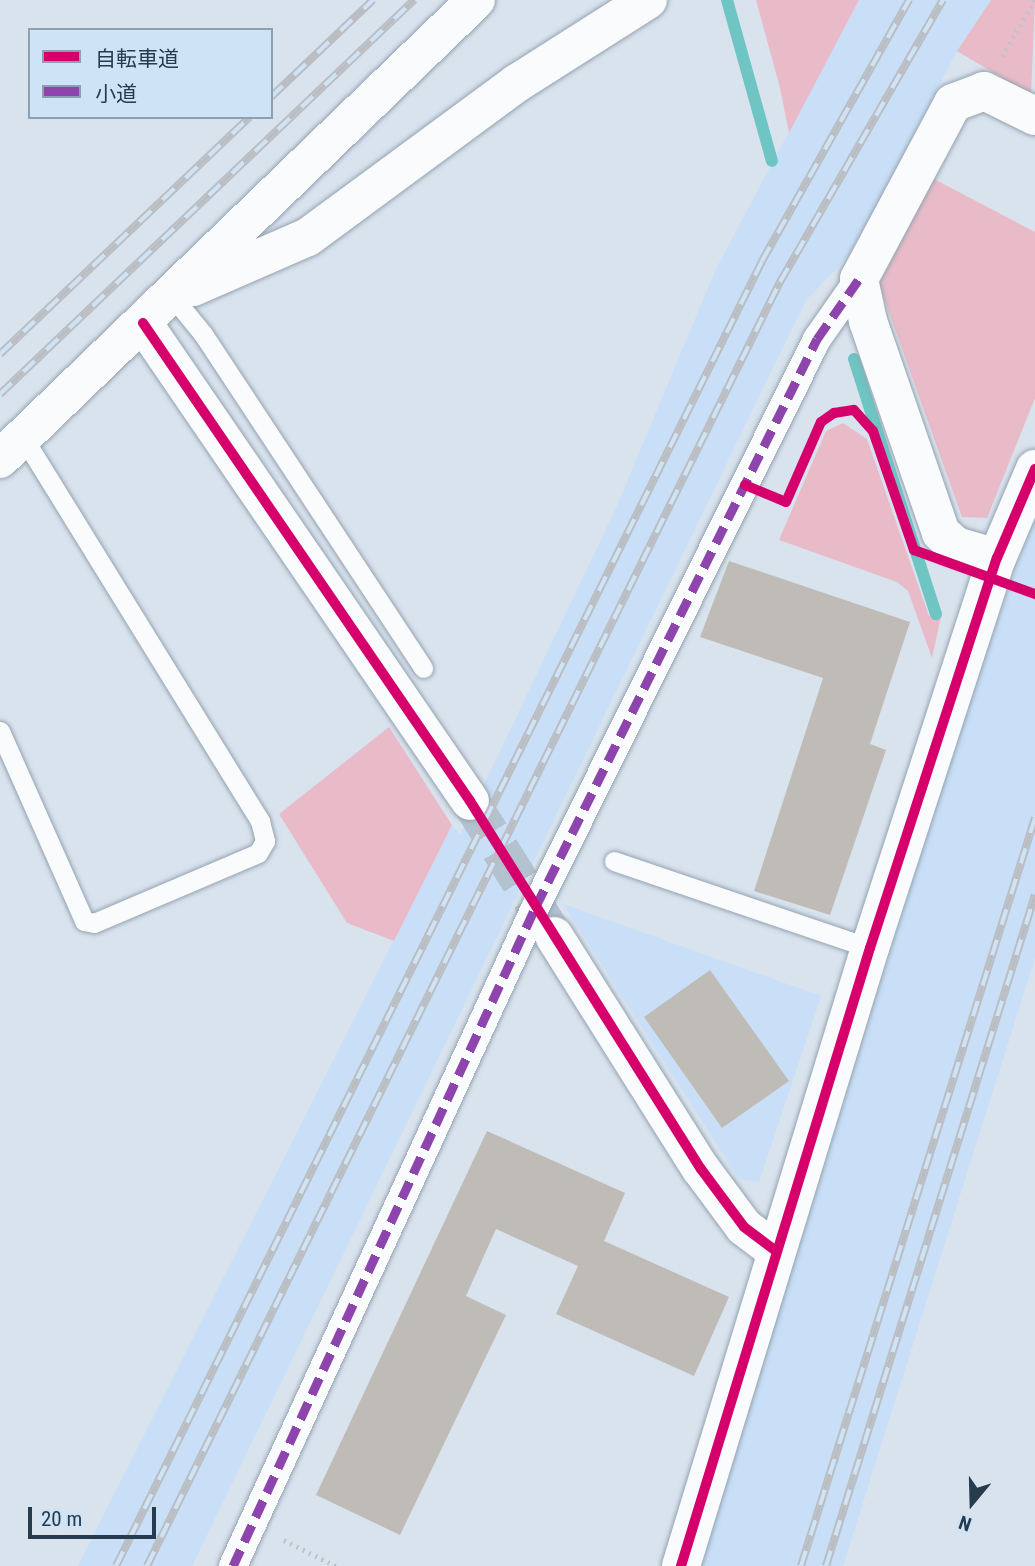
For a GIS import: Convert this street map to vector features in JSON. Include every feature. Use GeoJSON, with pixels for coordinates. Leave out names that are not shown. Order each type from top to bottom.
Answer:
{"type":"FeatureCollection","features":[{"type":"Feature","properties":{"kind":"street"},"geometry":{"type":"LineString","coordinates":[[11,448],[172,296],[476,0]]}},
{"type":"Feature","properties":{"kind":"street"},"geometry":{"type":"LineString","coordinates":[[172,296],[308,237],[517,83],[648,0]]}},
{"type":"Feature","properties":{"kind":"street"},"geometry":{"type":"LineString","coordinates":[[233,1566],[536,906],[817,338],[859,279],[953,103],[984,91],[1035,116]]}},
{"type":"Feature","properties":{"kind":"street"},"geometry":{"type":"LineString","coordinates":[[859,279],[868,321],[941,533],[956,546],[997,558]]}},
{"type":"Feature","properties":{"kind":"street"},"geometry":{"type":"LineString","coordinates":[[143,323],[470,801]]}},
{"type":"Feature","properties":{"kind":"street"},"geometry":{"type":"LineString","coordinates":[[681,1566],[870,948],[997,558],[1035,469]]}},
{"type":"Feature","properties":{"kind":"street"},"geometry":{"type":"LineString","coordinates":[[554,936],[701,1169],[744,1227],[776,1251]]}},
{"type":"Feature","properties":{"kind":"lane"},"geometry":{"type":"LineString","coordinates":[[172,296],[203,334],[423,668]]}},
{"type":"Feature","properties":{"kind":"lane"},"geometry":{"type":"LineString","coordinates":[[0,731],[84,921],[94,923],[258,853],[265,841],[260,821],[11,448]]}},
{"type":"Feature","properties":{"kind":"lane"},"geometry":{"type":"LineString","coordinates":[[614,861],[870,948]]}},
{"type":"Feature","properties":{"kind":"path"},"geometry":{"type":"LineString","coordinates":[[984,91],[1035,0]]}},
{"type":"Feature","properties":{"kind":"path"},"geometry":{"type":"LineString","coordinates":[[252,1525],[336,1566]]}},
{"type":"Feature","properties":{"kind":"shaded area"},"geometry":{"type":"Polygon","coordinates":[[[756,0],[859,0],[789,133],[780,88],[756,0]]]}},
{"type":"Feature","properties":{"kind":"shaded area"},"geometry":{"type":"Polygon","coordinates":[[[859,0],[992,0],[957,51],[853,251],[806,300],[192,1566],[78,1566],[452,825],[460,835],[616,508],[716,269],[859,0]]]}},
{"type":"Feature","properties":{"kind":"shaded area"},"geometry":{"type":"Polygon","coordinates":[[[991,0],[1035,0],[1031,95],[957,51],[991,0]]]}},
{"type":"Feature","properties":{"kind":"shaded area"},"geometry":{"type":"Polygon","coordinates":[[[934,179],[1035,232],[1035,398],[987,518],[962,517],[879,284],[934,179]]]}},
{"type":"Feature","properties":{"kind":"shaded area"},"geometry":{"type":"Polygon","coordinates":[[[843,423],[867,439],[929,616],[942,612],[932,658],[908,591],[897,582],[779,540],[826,431],[843,423]]]}},
{"type":"Feature","properties":{"kind":"shaded area"},"geometry":{"type":"Polygon","coordinates":[[[1035,517],[1035,958],[843,1566],[699,1566],[966,709],[1035,517]]]}},
{"type":"Feature","properties":{"kind":"shaded area"},"geometry":{"type":"Polygon","coordinates":[[[389,727],[452,825],[394,941],[347,923],[279,814],[389,727]]]}},
{"type":"Feature","properties":{"kind":"shaded area"},"geometry":{"type":"Polygon","coordinates":[[[563,904],[821,996],[759,1182],[739,1179],[563,904]]]}},
{"type":"Feature","properties":{"kind":"building"},"geometry":{"type":"Polygon","coordinates":[[[729,561],[910,622],[870,744],[886,750],[830,915],[754,891],[823,678],[700,637],[729,561]]]}},
{"type":"Feature","properties":{"kind":"building"},"geometry":{"type":"Polygon","coordinates":[[[710,970],[789,1081],[722,1128],[644,1017],[710,970]]]}},
{"type":"Feature","properties":{"kind":"building"},"geometry":{"type":"Polygon","coordinates":[[[487,1131],[625,1193],[604,1241],[729,1297],[694,1376],[556,1314],[578,1266],[496,1229],[466,1296],[506,1315],[400,1535],[316,1495],[487,1131]]]}},
{"type":"Feature","properties":{"kind":"waterway"},"geometry":{"type":"LineString","coordinates":[[727,0],[772,161]]}},
{"type":"Feature","properties":{"kind":"waterway"},"geometry":{"type":"LineString","coordinates":[[854,359],[936,614]]}},
{"type":"Feature","properties":{"kind":"tunnel"},"geometry":{"type":"LineString","coordinates":[[470,801],[554,936]]}},
{"type":"Feature","properties":{"kind":"railway"},"geometry":{"type":"LineString","coordinates":[[273,95],[373,0]]}},
{"type":"Feature","properties":{"kind":"railway"},"geometry":{"type":"LineString","coordinates":[[0,394],[414,0]]}},
{"type":"Feature","properties":{"kind":"railway"},"geometry":{"type":"LineString","coordinates":[[116,1566],[762,261],[909,0]]}},
{"type":"Feature","properties":{"kind":"railway"},"geometry":{"type":"LineString","coordinates":[[147,1566],[780,282],[943,0]]}},
{"type":"Feature","properties":{"kind":"railway"},"geometry":{"type":"LineString","coordinates":[[0,354],[248,119]]}},
{"type":"Feature","properties":{"kind":"railway"},"geometry":{"type":"LineString","coordinates":[[801,1566],[1035,818]]}},
{"type":"Feature","properties":{"kind":"railway"},"geometry":{"type":"LineString","coordinates":[[826,1566],[1035,895]]}},
{"type":"Feature","properties":{"kind":"marked path"},"geometry":{"type":"LineString","coordinates":[[233,1566],[536,906],[817,339],[859,279]]}},
{"type":"Feature","properties":{"kind":"cycle path"},"geometry":{"type":"LineString","coordinates":[[143,323],[470,801],[701,1169],[744,1227],[776,1251]]}},
{"type":"Feature","properties":{"kind":"cycle path"},"geometry":{"type":"LineString","coordinates":[[745,485],[786,502],[821,422],[834,413],[854,410],[873,431],[914,550],[1035,594]]}},
{"type":"Feature","properties":{"kind":"cycle path"},"geometry":{"type":"LineString","coordinates":[[681,1566],[870,948],[997,558],[1035,469]]}}]}
